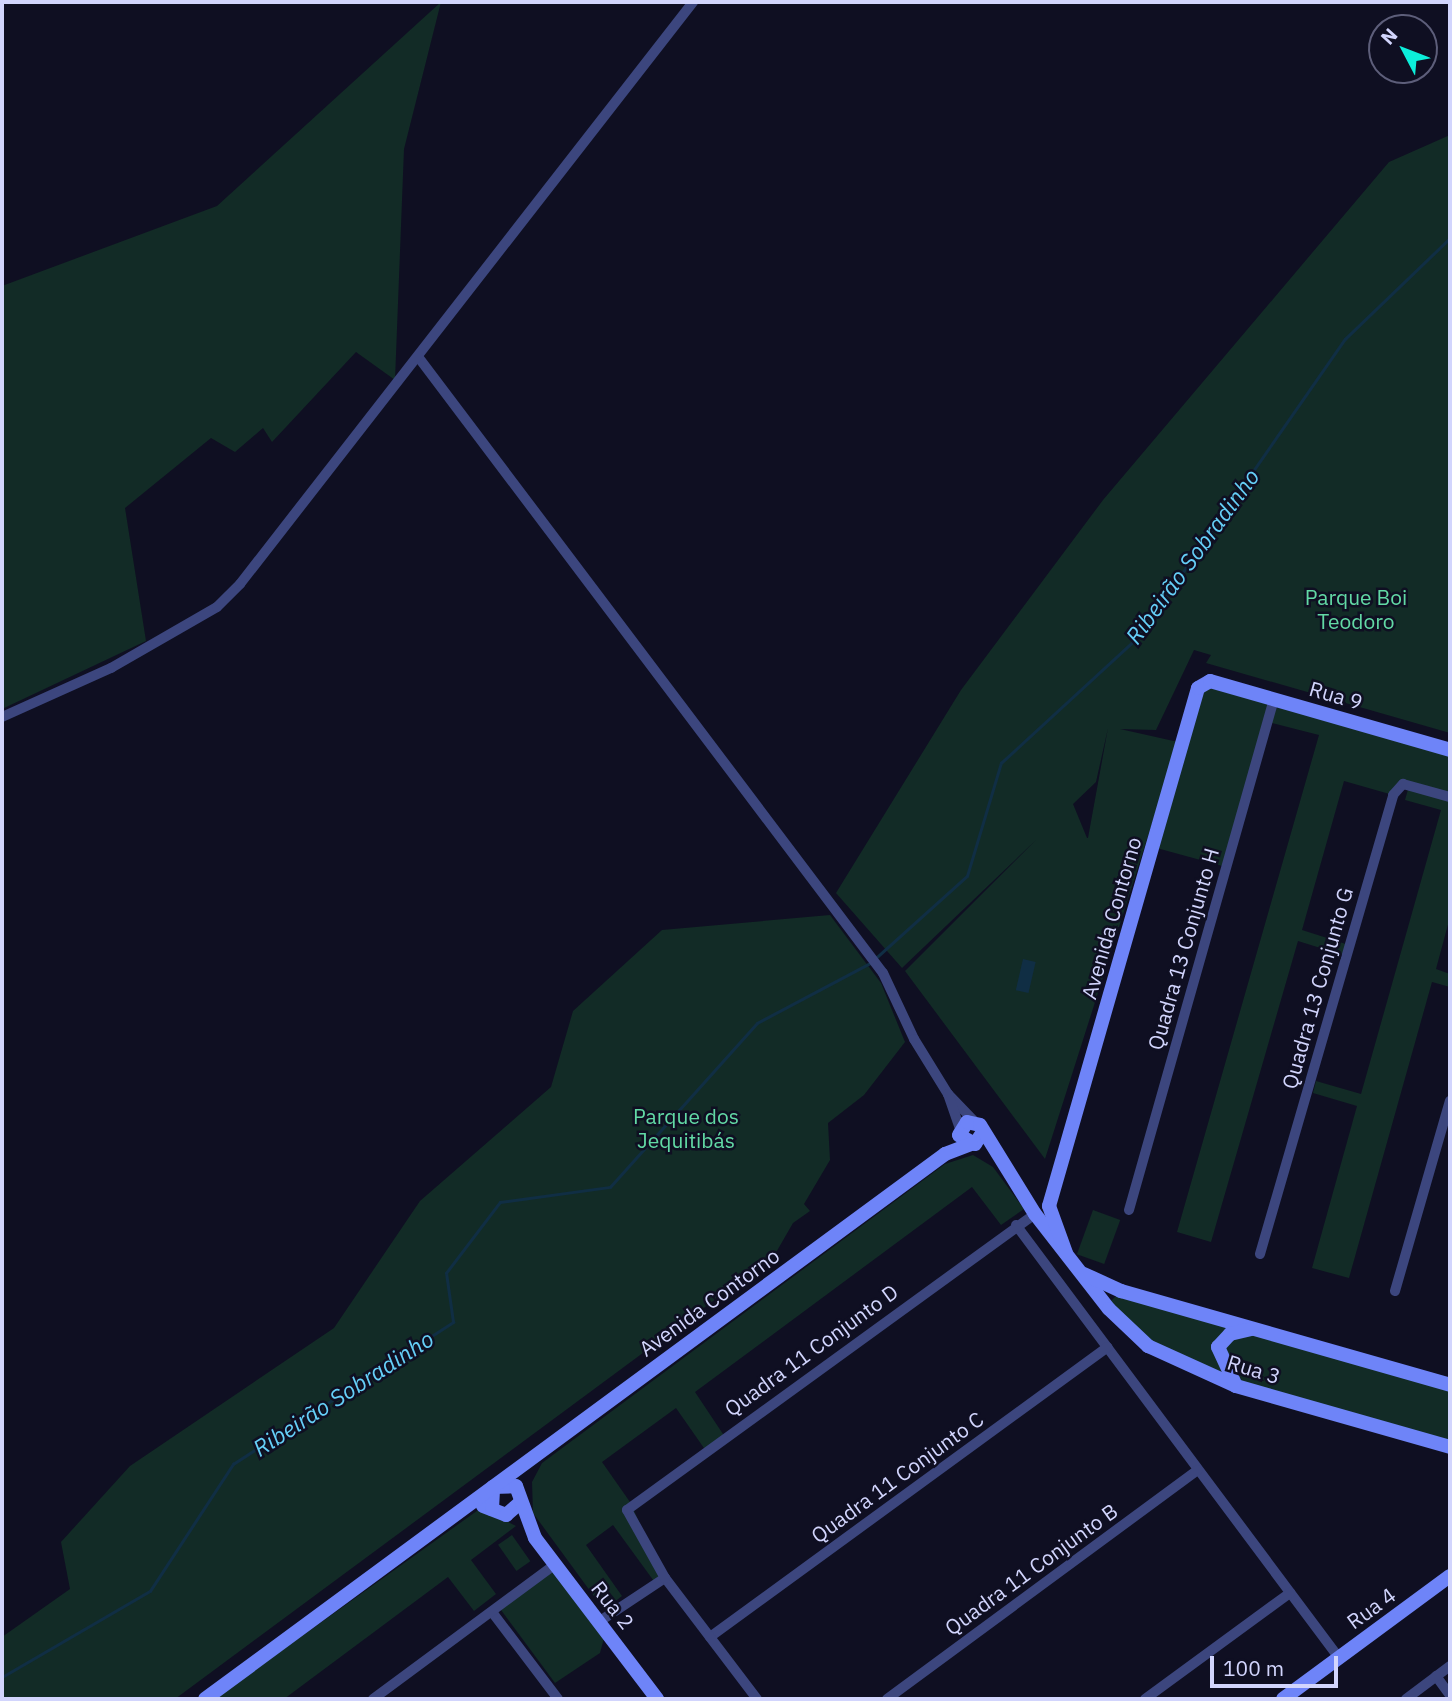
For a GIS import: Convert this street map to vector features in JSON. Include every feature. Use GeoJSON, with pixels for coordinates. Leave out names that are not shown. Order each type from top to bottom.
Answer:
{"type":"FeatureCollection","features":[{"type":"Feature","properties":{"kind":"main road","name":"Rua 9"},"geometry":{"type":"LineString","coordinates":[[1210,681],[1450,750]]}},
{"type":"Feature","properties":{"kind":"main road","name":"Avenida Contorno"},"geometry":{"type":"LineString","coordinates":[[1041,1208],[1060,1174],[1195,697],[1210,681]]}},
{"type":"Feature","properties":{"kind":"main road","name":"Avenida Contorno"},"geometry":{"type":"LineString","coordinates":[[945,1154],[959,1130]]}},
{"type":"Feature","properties":{"kind":"main road"},"geometry":{"type":"LineString","coordinates":[[959,1130],[975,1132],[1041,1208]]}},
{"type":"Feature","properties":{"kind":"main road","name":"Avenida Contorno"},"geometry":{"type":"LineString","coordinates":[[461,1509],[975,1132]]}},
{"type":"Feature","properties":{"kind":"main road","name":"Rua 3"},"geometry":{"type":"LineString","coordinates":[[1041,1208],[1066,1253],[1109,1309],[1160,1353],[1236,1386],[1449,1444]]}},
{"type":"Feature","properties":{"kind":"main road","name":"Rua 3"},"geometry":{"type":"LineString","coordinates":[[1079,1272],[1121,1291],[1450,1385]]}},
{"type":"Feature","properties":{"kind":"main road"},"geometry":{"type":"LineString","coordinates":[[1109,1309],[1121,1291]]}},
{"type":"Feature","properties":{"kind":"main road"},"geometry":{"type":"LineString","coordinates":[[1236,1386],[1218,1347],[1230,1334],[1252,1328]]}},
{"type":"Feature","properties":{"kind":"main road"},"geometry":{"type":"LineString","coordinates":[[506,1515],[520,1496],[533,1458]]}},
{"type":"Feature","properties":{"kind":"main road"},"geometry":{"type":"LineString","coordinates":[[205,1699],[461,1509],[492,1509],[488,1496],[496,1484],[520,1496]]}},
{"type":"Feature","properties":{"kind":"main road","name":"Rua 2"},"geometry":{"type":"LineString","coordinates":[[520,1496],[535,1538],[657,1699]]}},
{"type":"Feature","properties":{"kind":"main road","name":"Rua 2"},"geometry":{"type":"LineString","coordinates":[[492,1509],[506,1515],[535,1538]]}},
{"type":"Feature","properties":{"kind":"main road","name":"Rua 4"},"geometry":{"type":"LineString","coordinates":[[1283,1699],[1450,1576]]}},
{"type":"Feature","properties":{"kind":"street"},"geometry":{"type":"LineString","coordinates":[[2,718],[111,668],[217,607],[419,358],[693,2]]}},
{"type":"Feature","properties":{"kind":"street"},"geometry":{"type":"LineString","coordinates":[[419,358],[883,973],[947,1094],[975,1132]]}},
{"type":"Feature","properties":{"kind":"street","name":"Quadra 13 Conjunto H"},"geometry":{"type":"LineString","coordinates":[[1129,1210],[1274,699]]}},
{"type":"Feature","properties":{"kind":"street","name":"Quadra 13 Conjunto G"},"geometry":{"type":"LineString","coordinates":[[1260,1254],[1392,795],[1403,784],[1450,797]]}},
{"type":"Feature","properties":{"kind":"street"},"geometry":{"type":"LineString","coordinates":[[947,1094],[959,1130]]}},
{"type":"Feature","properties":{"kind":"street"},"geometry":{"type":"LineString","coordinates":[[1395,1291],[1450,1101]]}},
{"type":"Feature","properties":{"kind":"street","name":"Quadra 11 Conjunto D"},"geometry":{"type":"LineString","coordinates":[[665,1578],[627,1520],[629,1507],[1041,1208]]}},
{"type":"Feature","properties":{"kind":"street"},"geometry":{"type":"LineString","coordinates":[[1016,1225],[1339,1658]]}},
{"type":"Feature","properties":{"kind":"street","name":"Quadra 11 Conjunto C"},"geometry":{"type":"LineString","coordinates":[[710,1637],[1107,1347]]}},
{"type":"Feature","properties":{"kind":"street","name":"Quadra 11 Conjunto B"},"geometry":{"type":"LineString","coordinates":[[887,1699],[1198,1470]]}},
{"type":"Feature","properties":{"kind":"street"},"geometry":{"type":"LineString","coordinates":[[373,1699],[554,1565]]}},
{"type":"Feature","properties":{"kind":"street"},"geometry":{"type":"LineString","coordinates":[[600,1621],[665,1578],[757,1699]]}},
{"type":"Feature","properties":{"kind":"street"},"geometry":{"type":"LineString","coordinates":[[1145,1699],[1290,1593]]}},
{"type":"Feature","properties":{"kind":"street"},"geometry":{"type":"LineString","coordinates":[[492,1612],[558,1699]]}},
{"type":"Feature","properties":{"kind":"street"},"geometry":{"type":"LineString","coordinates":[[1406,1699],[1450,1667]]}},
{"type":"Feature","properties":{"kind":"street"},"geometry":{"type":"LineString","coordinates":[[1436,1676],[1450,1695]]}},
{"type":"Feature","properties":{"kind":"green space"},"geometry":{"type":"Polygon","coordinates":[[[441,2],[404,149],[395,380],[356,352],[272,442],[263,428],[235,452],[211,438],[125,508],[146,641],[2,709],[2,286],[217,206],[441,2]]]}},
{"type":"Feature","properties":{"kind":"green space","name":"Parque Boi Teodoro"},"geometry":{"type":"Polygon","coordinates":[[[1450,135],[1450,733],[1206,663],[1211,655],[1194,650],[1156,730],[1120,729],[1178,742],[1045,1159],[905,971],[1036,840],[902,968],[836,893],[961,690],[1103,500],[1389,162],[1450,135]],[[1108,728],[1096,782],[1073,804],[1088,838],[1108,728]]]}},
{"type":"Feature","properties":{"kind":"green space"},"geometry":{"type":"Polygon","coordinates":[[[1204,683],[1450,750],[1450,917],[1436,969],[1450,974],[1450,987],[1432,982],[1349,1278],[1312,1268],[1357,1106],[1313,1093],[1316,1081],[1361,1094],[1441,810],[1405,800],[1409,786],[1393,795],[1344,781],[1302,930],[1349,945],[1346,956],[1298,941],[1211,1242],[1177,1232],[1319,735],[1268,722],[1226,867],[1153,847],[1204,683]]]}},
{"type":"Feature","properties":{"kind":"green space","name":"Parque dos Jequitibás"},"geometry":{"type":"Polygon","coordinates":[[[830,915],[881,983],[905,1042],[864,1095],[828,1123],[830,1160],[804,1204],[810,1211],[793,1223],[774,1256],[175,1699],[2,1699],[2,1637],[70,1589],[61,1542],[130,1466],[334,1328],[420,1201],[551,1087],[573,1011],[662,930],[830,915]]]}},
{"type":"Feature","properties":{"kind":"green space"},"geometry":{"type":"Polygon","coordinates":[[[973,1155],[993,1167],[1024,1209],[1001,1225],[972,1187],[695,1392],[725,1437],[706,1451],[676,1408],[602,1462],[630,1502],[665,1578],[656,1584],[613,1525],[586,1545],[622,1596],[604,1610],[533,1513],[532,1482],[542,1463],[945,1164],[973,1155]]]}},
{"type":"Feature","properties":{"kind":"green space"},"geometry":{"type":"Polygon","coordinates":[[[1093,1210],[1120,1220],[1104,1264],[1077,1254],[1093,1210]]]}},
{"type":"Feature","properties":{"kind":"green space"},"geometry":{"type":"Polygon","coordinates":[[[1121,1291],[1450,1385],[1448,1447],[1172,1361],[1109,1303],[1121,1291]]]}},
{"type":"Feature","properties":{"kind":"green space"},"geometry":{"type":"Polygon","coordinates":[[[481,1508],[516,1526],[471,1560],[496,1594],[474,1611],[448,1577],[284,1699],[214,1699],[481,1508]]]}},
{"type":"Feature","properties":{"kind":"green space"},"geometry":{"type":"Polygon","coordinates":[[[512,1535],[530,1561],[516,1571],[498,1545],[512,1535]]]}},
{"type":"Feature","properties":{"kind":"green space"},"geometry":{"type":"Polygon","coordinates":[[[552,1570],[604,1638],[600,1653],[555,1683],[501,1610],[552,1570]]]}},
{"type":"Feature","properties":{"kind":"water"},"geometry":{"type":"Polygon","coordinates":[[[1023,959],[1036,962],[1028,993],[1016,990],[1023,959]]]}},
{"type":"Feature","properties":{"kind":"waterway","name":"Ribeirão Sobradinho"},"geometry":{"type":"LineString","coordinates":[[877,957],[967,876],[1001,763],[1137,638],[1345,339],[1450,238]]}},
{"type":"Feature","properties":{"kind":"waterway","name":"Ribeirão Sobradinho"},"geometry":{"type":"LineString","coordinates":[[2,1677],[150,1591],[233,1464],[453,1322],[446,1273],[500,1202],[610,1187],[757,1023],[872,962]]}}]}
